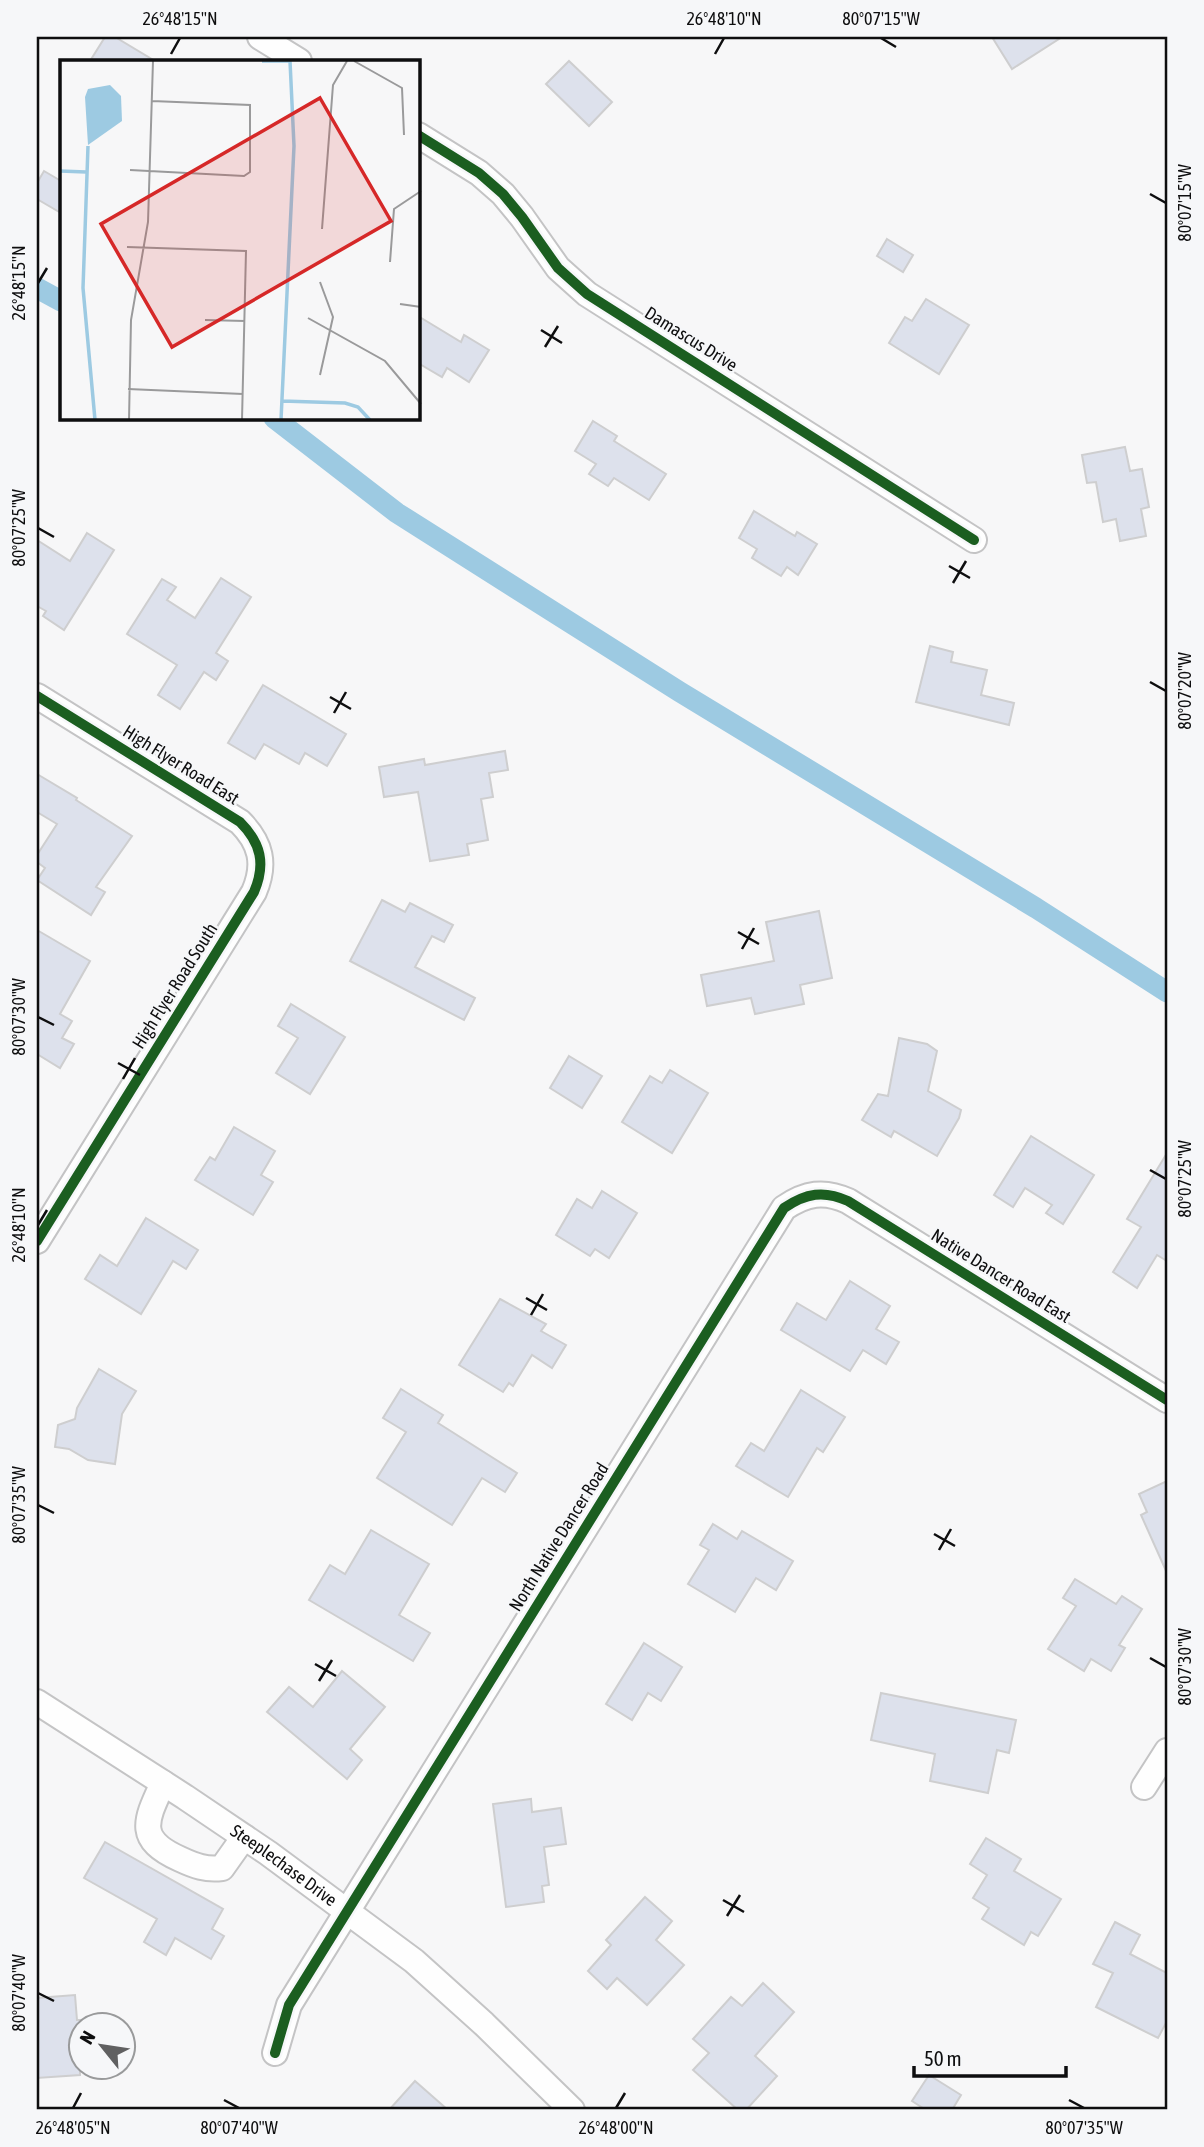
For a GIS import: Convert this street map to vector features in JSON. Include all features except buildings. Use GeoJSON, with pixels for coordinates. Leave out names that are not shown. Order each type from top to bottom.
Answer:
{"type":"FeatureCollection","features":[{"type":"Feature","properties":{"kind":"street"},"geometry":{"type":"LineString","coordinates":[[260,37],[297,60]]}},
{"type":"Feature","properties":{"kind":"street","name":"Damascus Drive"},"geometry":{"type":"LineString","coordinates":[[420,136],[479,173],[502,194],[558,268],[587,294],[974,540]]}},
{"type":"Feature","properties":{"kind":"street","name":"High Flyer Road East"},"geometry":{"type":"LineString","coordinates":[[37,696],[240,822],[259,846],[262,862],[254,892]]}},
{"type":"Feature","properties":{"kind":"street","name":"High Flyer Road South"},"geometry":{"type":"LineString","coordinates":[[37,1241],[254,892]]}},
{"type":"Feature","properties":{"kind":"street","name":"Native Dancer Road East"},"geometry":{"type":"LineString","coordinates":[[812,1194],[833,1195],[848,1201],[1167,1400]]}},
{"type":"Feature","properties":{"kind":"street","name":"North Native Dancer Road"},"geometry":{"type":"LineString","coordinates":[[275,2053],[289,2005],[784,1208],[797,1199],[812,1194]]}},
{"type":"Feature","properties":{"kind":"street","name":"Steeplechase Drive"},"geometry":{"type":"LineString","coordinates":[[37,1702],[244,1837],[414,1961],[484,2024],[572,2110]]}},
{"type":"Feature","properties":{"kind":"street"},"geometry":{"type":"LineString","coordinates":[[1144,1787],[1167,1751]]}},
{"type":"Feature","properties":{"kind":"street"},"geometry":{"type":"LineString","coordinates":[[163,1783],[149,1813],[148,1830],[152,1843],[170,1855],[208,1870],[222,1868],[244,1837]]}},
{"type":"Feature","properties":{"kind":"waterway"},"geometry":{"type":"LineString","coordinates":[[37,288],[60,300]]}},
{"type":"Feature","properties":{"kind":"waterway"},"geometry":{"type":"LineString","coordinates":[[277,420],[397,513],[680,692],[1036,908],[1167,992]]}},
{"type":"Feature","properties":{"kind":"cycle path"},"geometry":{"type":"LineString","coordinates":[[420,136],[479,173],[503,194],[558,268],[587,294],[974,540]]}},
{"type":"Feature","properties":{"kind":"cycle path"},"geometry":{"type":"LineString","coordinates":[[37,696],[240,822],[257,846],[260,863],[254,892],[37,1241]]}},
{"type":"Feature","properties":{"kind":"cycle path"},"geometry":{"type":"LineString","coordinates":[[275,2053],[289,2005],[784,1208],[808,1196],[823,1194],[848,1201],[1167,1400]]}}]}
